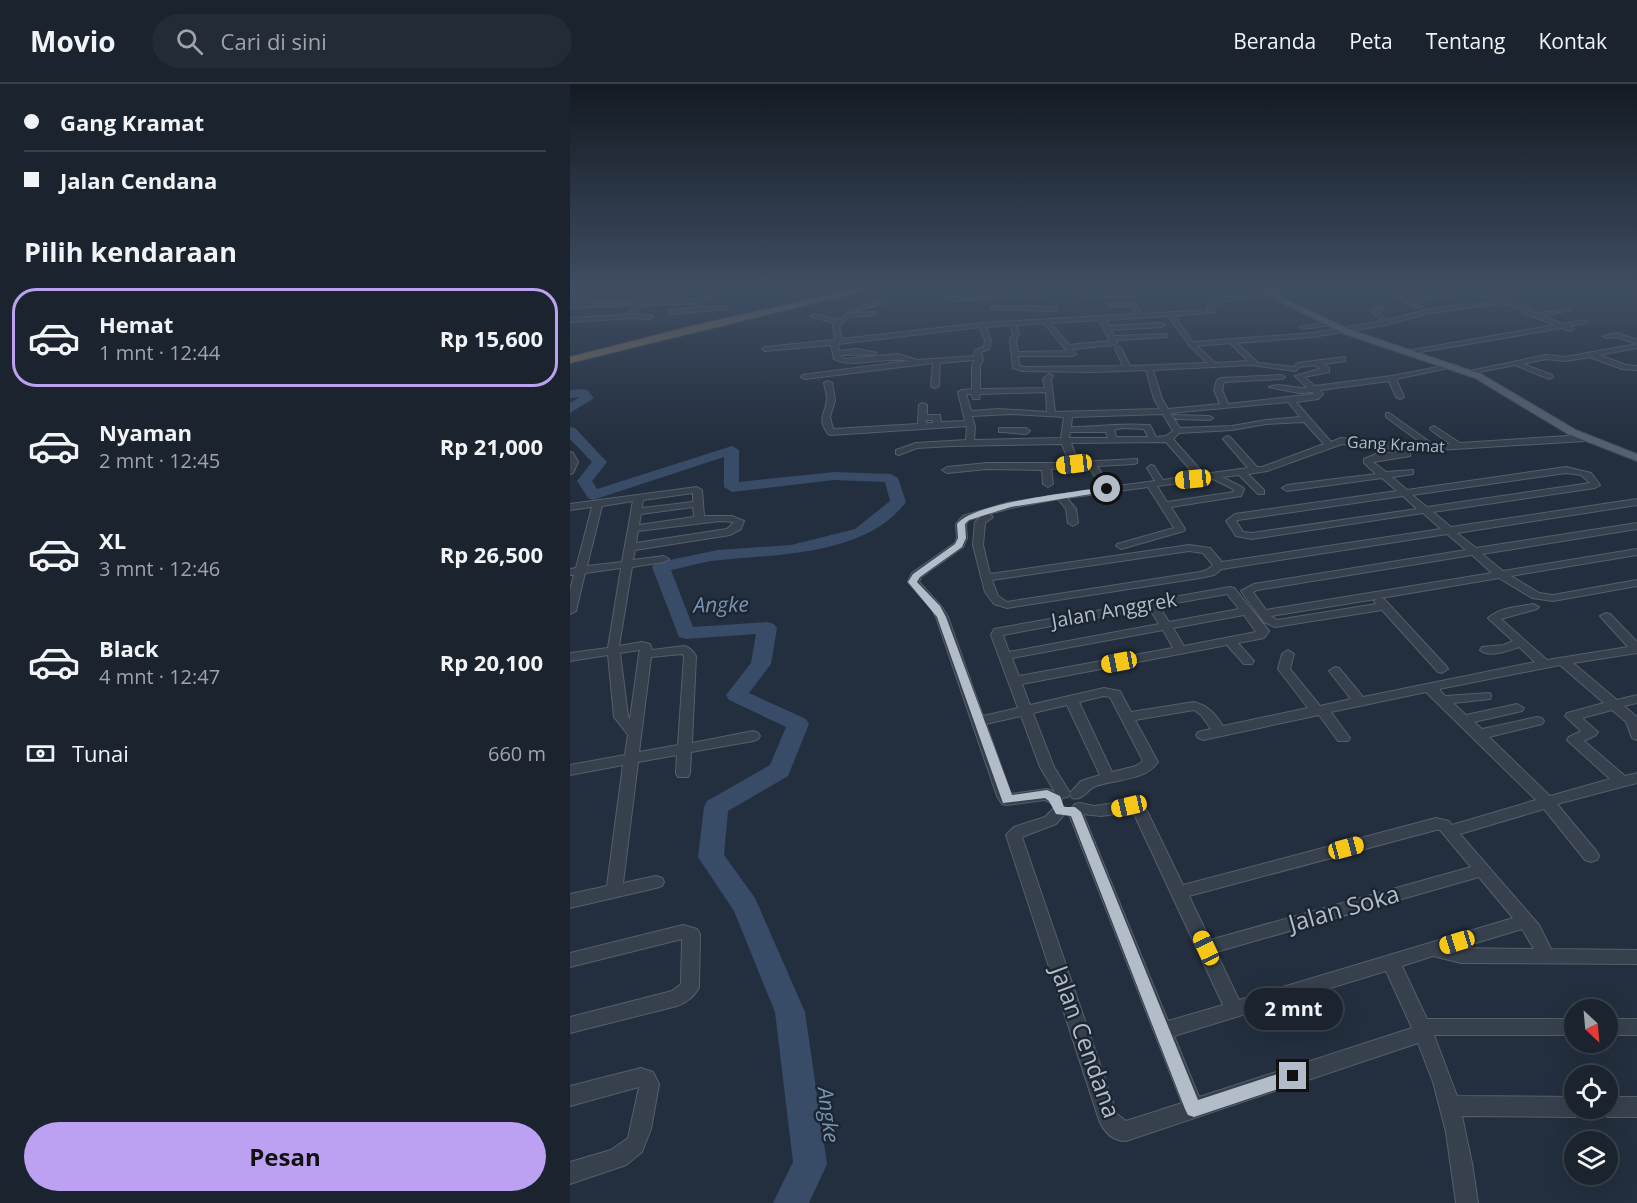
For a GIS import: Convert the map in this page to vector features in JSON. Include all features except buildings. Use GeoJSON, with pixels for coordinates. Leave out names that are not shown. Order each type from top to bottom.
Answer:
{"type":"FeatureCollection","features":[{"type":"Feature","properties":{"kind":"highway"},"geometry":{"type":"LineString","coordinates":[[570,354],[628,339]]}},
{"type":"Feature","properties":{"kind":"highway"},"geometry":{"type":"LineString","coordinates":[[570,360],[652,339]]}},
{"type":"Feature","properties":{"kind":"main road"},"geometry":{"type":"LineString","coordinates":[[1370,339],[1469,372],[1511,394],[1584,438],[1637,458]]}},
{"type":"Feature","properties":{"kind":"street"},"geometry":{"type":"LineString","coordinates":[[765,349],[871,339]]}},
{"type":"Feature","properties":{"kind":"street"},"geometry":{"type":"LineString","coordinates":[[874,339],[877,353]]}},
{"type":"Feature","properties":{"kind":"street"},"geometry":{"type":"LineString","coordinates":[[976,395],[977,351],[987,348],[988,339]]}},
{"type":"Feature","properties":{"kind":"street"},"geometry":{"type":"LineString","coordinates":[[1013,339],[1016,366],[1022,369],[1128,369],[1255,364],[1295,369],[1301,365],[1342,359]]}},
{"type":"Feature","properties":{"kind":"street"},"geometry":{"type":"LineString","coordinates":[[1058,339],[1085,363],[1086,369]]}},
{"type":"Feature","properties":{"kind":"street"},"geometry":{"type":"LineString","coordinates":[[1016,354],[1052,354],[1059,357],[1114,343],[1112,339]]}},
{"type":"Feature","properties":{"kind":"street"},"geometry":{"type":"LineString","coordinates":[[1188,339],[1213,365]]}},
{"type":"Feature","properties":{"kind":"street"},"geometry":{"type":"LineString","coordinates":[[1191,344],[1259,339]]}},
{"type":"Feature","properties":{"kind":"street"},"geometry":{"type":"LineString","coordinates":[[1262,339],[1270,346]]}},
{"type":"Feature","properties":{"kind":"street"},"geometry":{"type":"LineString","coordinates":[[1409,352],[1484,339]]}},
{"type":"Feature","properties":{"kind":"street"},"geometry":{"type":"LineString","coordinates":[[1232,341],[1255,364]]}},
{"type":"Feature","properties":{"kind":"street"},"geometry":{"type":"LineString","coordinates":[[836,342],[838,359],[843,361],[898,356],[908,357],[917,362]]}},
{"type":"Feature","properties":{"kind":"street"},"geometry":{"type":"LineString","coordinates":[[1469,372],[1546,357],[1565,359],[1637,344]]}},
{"type":"Feature","properties":{"kind":"street"},"geometry":{"type":"LineString","coordinates":[[1118,348],[1128,369]]}},
{"type":"Feature","properties":{"kind":"street"},"geometry":{"type":"LineString","coordinates":[[836,353],[896,352]]}},
{"type":"Feature","properties":{"kind":"street"},"geometry":{"type":"LineString","coordinates":[[1590,354],[1625,367],[1637,368]]}},
{"type":"Feature","properties":{"kind":"street"},"geometry":{"type":"LineString","coordinates":[[805,377],[917,362],[978,358]]}},
{"type":"Feature","properties":{"kind":"street"},"geometry":{"type":"LineString","coordinates":[[843,361],[847,371]]}},
{"type":"Feature","properties":{"kind":"street"},"geometry":{"type":"LineString","coordinates":[[935,386],[937,361]]}},
{"type":"Feature","properties":{"kind":"street"},"geometry":{"type":"LineString","coordinates":[[1168,415],[1206,408],[1320,396],[1299,376],[1326,370],[1317,363]]}},
{"type":"Feature","properties":{"kind":"street"},"geometry":{"type":"LineString","coordinates":[[1516,363],[1549,377]]}},
{"type":"Feature","properties":{"kind":"street"},"geometry":{"type":"LineString","coordinates":[[1239,369],[1254,367],[1255,364]]}},
{"type":"Feature","properties":{"kind":"street"},"geometry":{"type":"LineString","coordinates":[[1301,365],[1312,373]]}},
{"type":"Feature","properties":{"kind":"street"},"geometry":{"type":"LineString","coordinates":[[1329,445],[1307,419],[1273,387],[1299,391],[1392,378],[1453,366]]}},
{"type":"Feature","properties":{"kind":"street"},"geometry":{"type":"LineString","coordinates":[[1149,368],[1158,399],[1177,431]]}},
{"type":"Feature","properties":{"kind":"street"},"geometry":{"type":"LineString","coordinates":[[1049,376],[1051,414]]}},
{"type":"Feature","properties":{"kind":"street"},"geometry":{"type":"LineString","coordinates":[[1225,406],[1218,390],[1221,380],[1281,377]]}},
{"type":"Feature","properties":{"kind":"street"},"geometry":{"type":"LineString","coordinates":[[1392,378],[1400,398]]}},
{"type":"Feature","properties":{"kind":"street"},"geometry":{"type":"LineString","coordinates":[[828,383],[831,400],[827,407],[825,421],[831,432],[922,422],[937,426],[1007,410],[1068,415],[1168,415],[1209,418]]}},
{"type":"Feature","properties":{"kind":"street"},"geometry":{"type":"LineString","coordinates":[[970,442],[969,419],[961,394],[964,391],[976,395],[1048,390]]}},
{"type":"Feature","properties":{"kind":"street"},"geometry":{"type":"LineString","coordinates":[[1250,392],[1260,402]]}},
{"type":"Feature","properties":{"kind":"street"},"geometry":{"type":"LineString","coordinates":[[922,422],[923,405]]}},
{"type":"Feature","properties":{"kind":"street"},"geometry":{"type":"LineString","coordinates":[[1206,408],[1209,418],[1215,425],[1232,428]]}},
{"type":"Feature","properties":{"kind":"street"},"geometry":{"type":"LineString","coordinates":[[1068,415],[1066,435],[1074,464]]}},
{"type":"Feature","properties":{"kind":"street"},"geometry":{"type":"LineString","coordinates":[[1389,415],[1432,447]]}},
{"type":"Feature","properties":{"kind":"street"},"geometry":{"type":"LineString","coordinates":[[1066,435],[1113,440],[1168,439],[1177,431],[1232,428],[1266,422],[1307,419]]}},
{"type":"Feature","properties":{"kind":"street"},"geometry":{"type":"LineString","coordinates":[[899,452],[923,445],[1016,441],[1109,429],[1115,426],[1148,427],[1153,439]]}},
{"type":"Feature","properties":{"kind":"street"},"geometry":{"type":"LineString","coordinates":[[1434,428],[1460,447]]}},
{"type":"Feature","properties":{"kind":"street"},"geometry":{"type":"LineString","coordinates":[[1002,430],[1026,429],[1016,441]]}},
{"type":"Feature","properties":{"kind":"street"},"geometry":{"type":"LineString","coordinates":[[1109,429],[1113,440]]}},
{"type":"Feature","properties":{"kind":"street"},"geometry":{"type":"LineString","coordinates":[[1392,435],[1408,450]]}},
{"type":"Feature","properties":{"kind":"street","name":"Gang Kramat"},"geometry":{"type":"LineString","coordinates":[[979,720],[942,617],[937,608],[913,582],[916,575],[959,545],[962,538],[961,524],[966,518],[1017,500],[1107,489],[1129,474],[1156,483],[1255,471],[1274,467],[1341,441],[1354,440],[1408,450],[1584,438]]}},
{"type":"Feature","properties":{"kind":"street"},"geometry":{"type":"LineString","coordinates":[[1168,439],[1202,478]]}},
{"type":"Feature","properties":{"kind":"street"},"geometry":{"type":"LineString","coordinates":[[1227,439],[1255,471]]}},
{"type":"Feature","properties":{"kind":"street"},"geometry":{"type":"LineString","coordinates":[[987,466],[988,442]]}},
{"type":"Feature","properties":{"kind":"street"},"geometry":{"type":"LineString","coordinates":[[1408,450],[1367,461],[1500,574],[1536,596],[1545,598],[1637,583]]}},
{"type":"Feature","properties":{"kind":"street"},"geometry":{"type":"LineString","coordinates":[[947,470],[987,466],[1046,467],[1091,463],[1129,474],[1134,461]]}},
{"type":"Feature","properties":{"kind":"street"},"geometry":{"type":"LineString","coordinates":[[1091,463],[1107,489]]}},
{"type":"Feature","properties":{"kind":"street"},"geometry":{"type":"LineString","coordinates":[[1046,467],[1048,484]]}},
{"type":"Feature","properties":{"kind":"street"},"geometry":{"type":"LineString","coordinates":[[1121,546],[1180,529],[1166,505],[1151,468]]}},
{"type":"Feature","properties":{"kind":"street"},"geometry":{"type":"LineString","coordinates":[[1566,470],[1579,471],[1596,483],[1591,487],[1423,510],[1252,536],[1240,534],[1231,521],[1235,517],[1284,509],[1566,470]]}},
{"type":"Feature","properties":{"kind":"street"},"geometry":{"type":"LineString","coordinates":[[1242,472],[1261,492]]}},
{"type":"Feature","properties":{"kind":"street"},"geometry":{"type":"LineString","coordinates":[[1287,488],[1410,472]]}},
{"type":"Feature","properties":{"kind":"street"},"geometry":{"type":"LineString","coordinates":[[1166,505],[1238,494],[1239,489],[1233,484],[1222,482],[1215,476]]}},
{"type":"Feature","properties":{"kind":"street"},"geometry":{"type":"LineString","coordinates":[[570,507],[693,490],[698,492],[699,520]]}},
{"type":"Feature","properties":{"kind":"street"},"geometry":{"type":"LineString","coordinates":[[1083,492],[1089,501]]}},
{"type":"Feature","properties":{"kind":"street"},"geometry":{"type":"LineString","coordinates":[[1060,496],[1071,509],[1073,523]]}},
{"type":"Feature","properties":{"kind":"street"},"geometry":{"type":"LineString","coordinates":[[635,735],[621,717],[613,650],[614,632],[639,498]]}},
{"type":"Feature","properties":{"kind":"street"},"geometry":{"type":"LineString","coordinates":[[988,517],[980,522],[978,545],[993,599],[998,603],[1007,604],[1210,573],[1219,566],[1637,502]]}},
{"type":"Feature","properties":{"kind":"street"},"geometry":{"type":"LineString","coordinates":[[570,611],[575,572],[598,504]]}},
{"type":"Feature","properties":{"kind":"street"},"geometry":{"type":"LineString","coordinates":[[637,512],[698,504]]}},
{"type":"Feature","properties":{"kind":"street"},"geometry":{"type":"LineString","coordinates":[[631,547],[724,533],[737,526],[739,521],[734,518],[699,520],[634,529]]}},
{"type":"Feature","properties":{"kind":"street"},"geometry":{"type":"LineString","coordinates":[[1384,606],[1279,623],[1271,622],[1263,614],[1247,591],[1254,587],[1637,526]]}},
{"type":"Feature","properties":{"kind":"street"},"geometry":{"type":"LineString","coordinates":[[986,578],[1189,548],[1206,550],[1219,566]]}},
{"type":"Feature","properties":{"kind":"street"},"geometry":{"type":"LineString","coordinates":[[1263,614],[1637,552]]}},
{"type":"Feature","properties":{"kind":"street"},"geometry":{"type":"LineString","coordinates":[[575,572],[664,559]]}},
{"type":"Feature","properties":{"kind":"street","name":"Jalan Anggrek"},"geometry":{"type":"LineString","coordinates":[[1005,656],[998,632],[1230,590],[1248,611]]}},
{"type":"Feature","properties":{"kind":"street"},"geometry":{"type":"LineString","coordinates":[[1375,596],[1442,669]]}},
{"type":"Feature","properties":{"kind":"street"},"geometry":{"type":"LineString","coordinates":[[1152,604],[1181,650]]}},
{"type":"Feature","properties":{"kind":"street"},"geometry":{"type":"LineString","coordinates":[[1533,607],[1503,613],[1494,618],[1545,664]]}},
{"type":"Feature","properties":{"kind":"street"},"geometry":{"type":"LineString","coordinates":[[1015,681],[1262,633],[1248,611],[1005,656],[1047,767],[1069,803],[1194,1109]]}},
{"type":"Feature","properties":{"kind":"street"},"geometry":{"type":"LineString","coordinates":[[1203,735],[1545,664],[1637,649],[1606,616]]}},
{"type":"Feature","properties":{"kind":"street"},"geometry":{"type":"LineString","coordinates":[[1229,640],[1248,661]]}},
{"type":"Feature","properties":{"kind":"street"},"geometry":{"type":"LineString","coordinates":[[1486,650],[1506,648],[1521,642]]}},
{"type":"Feature","properties":{"kind":"street"},"geometry":{"type":"LineString","coordinates":[[570,657],[645,646],[614,891]]}},
{"type":"Feature","properties":{"kind":"street"},"geometry":{"type":"LineString","coordinates":[[645,654],[678,650],[688,652],[683,772]]}},
{"type":"Feature","properties":{"kind":"street"},"geometry":{"type":"LineString","coordinates":[[1288,654],[1284,669],[1343,738]]}},
{"type":"Feature","properties":{"kind":"street"},"geometry":{"type":"LineString","coordinates":[[1563,661],[1632,720],[1637,735]]}},
{"type":"Feature","properties":{"kind":"street"},"geometry":{"type":"LineString","coordinates":[[1335,671],[1360,702]]}},
{"type":"Feature","properties":{"kind":"street"},"geometry":{"type":"LineString","coordinates":[[1429,687],[1549,802],[1569,824],[1592,856]]}},
{"type":"Feature","properties":{"kind":"street"},"geometry":{"type":"LineString","coordinates":[[1069,803],[1086,785],[1141,770],[1151,762],[1117,697],[1112,693],[1104,692],[979,720],[1007,800],[1047,794],[1069,803],[1098,812],[1136,807],[1180,892],[1234,1009]]}},
{"type":"Feature","properties":{"kind":"street"},"geometry":{"type":"LineString","coordinates":[[1442,700],[1485,696]]}},
{"type":"Feature","properties":{"kind":"street"},"geometry":{"type":"LineString","coordinates":[[1071,699],[1108,778]]}},
{"type":"Feature","properties":{"kind":"street"},"geometry":{"type":"LineString","coordinates":[[1629,780],[1574,740],[1591,732],[1572,716],[1637,699]]}},
{"type":"Feature","properties":{"kind":"street"},"geometry":{"type":"LineString","coordinates":[[1128,717],[1194,706],[1206,712],[1219,731]]}},
{"type":"Feature","properties":{"kind":"street"},"geometry":{"type":"LineString","coordinates":[[1463,720],[1517,708]]}},
{"type":"Feature","properties":{"kind":"street"},"geometry":{"type":"LineString","coordinates":[[1477,735],[1538,722]]}},
{"type":"Feature","properties":{"kind":"street"},"geometry":{"type":"LineString","coordinates":[[570,770],[753,736]]}},
{"type":"Feature","properties":{"kind":"street"},"geometry":{"type":"LineString","coordinates":[[1450,831],[1629,780]]}},
{"type":"Feature","properties":{"kind":"street","name":"Jalan Cendana"},"geometry":{"type":"LineString","coordinates":[[1069,803],[1052,821],[1018,831],[1014,835],[1109,1120],[1120,1131],[1194,1109],[1424,1029],[1564,1027]]}},
{"type":"Feature","properties":{"kind":"street"},"geometry":{"type":"LineString","coordinates":[[1180,892],[1436,824],[1444,825],[1525,921],[1536,936],[1546,957]]}},
{"type":"Feature","properties":{"kind":"street","name":"Jalan Soka"},"geometry":{"type":"LineString","coordinates":[[1206,948],[1483,870]]}},
{"type":"Feature","properties":{"kind":"street"},"geometry":{"type":"LineString","coordinates":[[570,901],[656,882]]}},
{"type":"Feature","properties":{"kind":"street"},"geometry":{"type":"LineString","coordinates":[[1163,1031],[1525,921]]}},
{"type":"Feature","properties":{"kind":"street"},"geometry":{"type":"LineString","coordinates":[[570,960],[684,932],[691,934],[690,987],[686,993],[677,998],[570,1025]]}},
{"type":"Feature","properties":{"kind":"street"},"geometry":{"type":"LineString","coordinates":[[1434,949],[1461,956],[1637,957]]}},
{"type":"Feature","properties":{"kind":"street"},"geometry":{"type":"LineString","coordinates":[[1391,962],[1424,1029],[1449,1106],[1461,1158],[1467,1203]]}},
{"type":"Feature","properties":{"kind":"street"},"geometry":{"type":"LineString","coordinates":[[1618,1027],[1637,1027]]}},
{"type":"Feature","properties":{"kind":"street"},"geometry":{"type":"LineString","coordinates":[[570,1096],[641,1077],[649,1083],[639,1137],[632,1150],[604,1163],[570,1173]]}},
{"type":"Feature","properties":{"kind":"street"},"geometry":{"type":"LineString","coordinates":[[1449,1106],[1564,1107]]}},
{"type":"Feature","properties":{"kind":"street"},"geometry":{"type":"LineString","coordinates":[[1618,1107],[1637,1107]]}},
{"type":"Feature","properties":{"kind":"waterway","name":"Angke"},"geometry":{"type":"LineString","coordinates":[[570,394],[583,393],[588,398],[570,409]]}},
{"type":"Feature","properties":{"kind":"waterway","name":"Angke"},"geometry":{"type":"LineString","coordinates":[[570,431],[600,462],[584,481],[593,495],[732,450],[730,472],[732,487],[834,476],[891,478],[898,502],[861,532],[791,550],[718,555],[661,567],[686,633],[767,628],[761,664],[736,695],[798,724],[780,770],[716,807],[711,857],[746,906],[790,1012],[810,1164],[791,1203]]}},
{"type":"Feature","properties":{"kind":"route"},"geometry":{"type":"LineString","coordinates":[[1107,489],[1010,505],[966,518],[961,524],[962,538],[956,549],[916,575],[913,582],[937,608],[942,617],[1007,800],[1047,794],[1056,800],[1055,804],[1060,811],[1075,812],[1194,1109],[1293,1076]]}}]}
